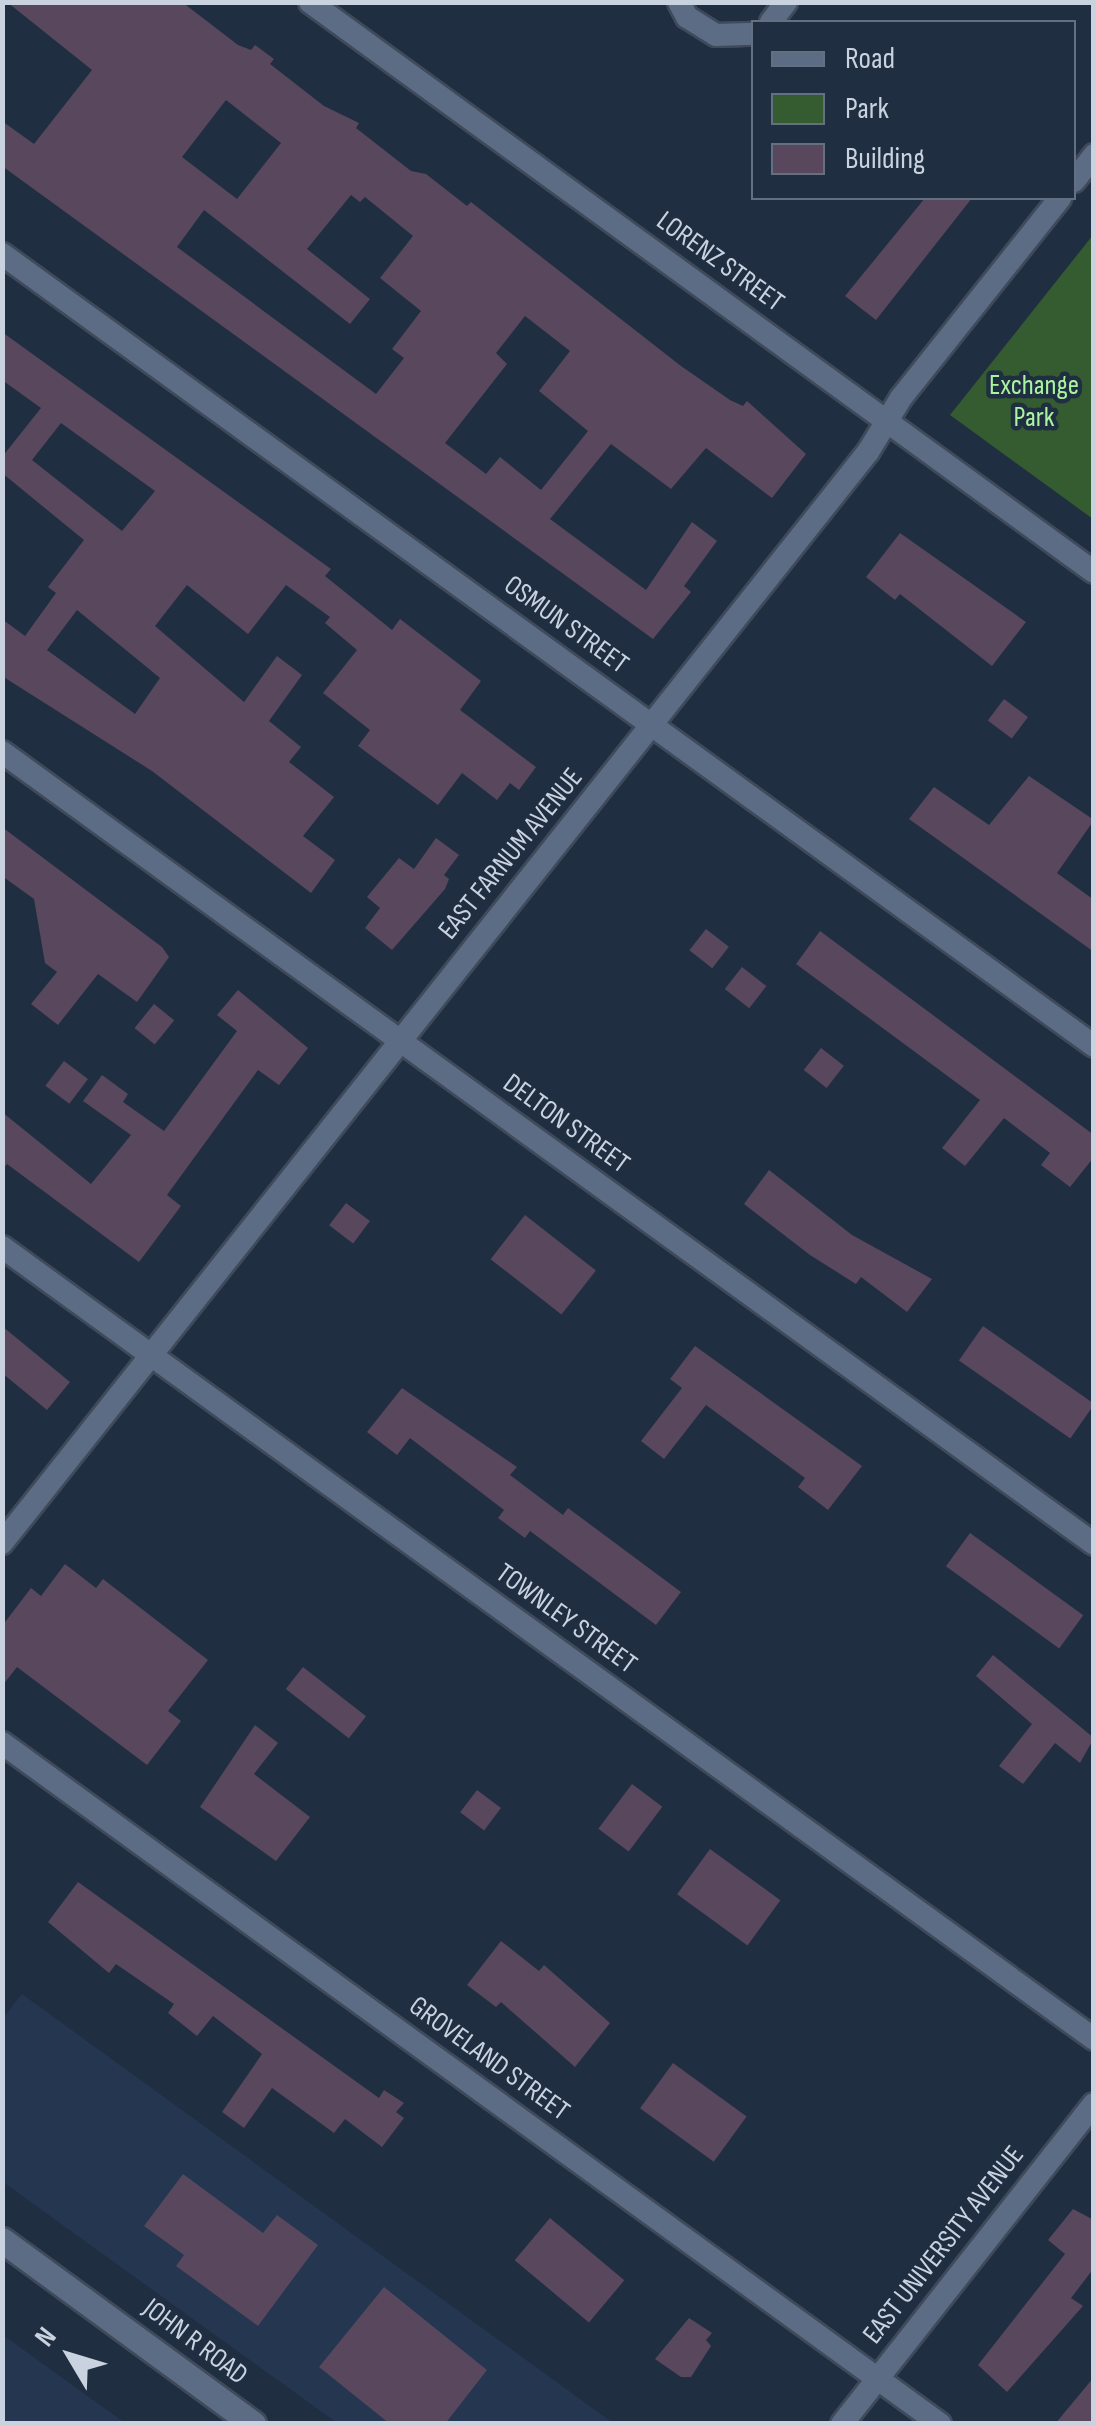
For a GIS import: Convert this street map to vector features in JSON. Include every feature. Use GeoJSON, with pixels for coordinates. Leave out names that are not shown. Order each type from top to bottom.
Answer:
{"type":"FeatureCollection","features":[{"type":"Feature","properties":{"kind":"main road","name":"JOHN R ROAD"},"geometry":{"type":"LineString","coordinates":[[2,2240],[254,2424]]}},
{"type":"Feature","properties":{"kind":"street","name":"LORENZ STREET"},"geometry":{"type":"LineString","coordinates":[[310,2],[1094,572]]}},
{"type":"Feature","properties":{"kind":"street"},"geometry":{"type":"LineString","coordinates":[[679,2],[700,28],[716,35],[751,34]]}},
{"type":"Feature","properties":{"kind":"street"},"geometry":{"type":"LineString","coordinates":[[1076,178],[1094,155]]}},
{"type":"Feature","properties":{"kind":"street","name":"EAST FARNUM AVENUE"},"geometry":{"type":"LineString","coordinates":[[2,1544],[652,725],[1058,200]]}},
{"type":"Feature","properties":{"kind":"street","name":"OSMUN STREET"},"geometry":{"type":"LineString","coordinates":[[2,254],[1094,1046]]}},
{"type":"Feature","properties":{"kind":"street","name":"DELTON STREET"},"geometry":{"type":"LineString","coordinates":[[2,752],[1094,1544]]}},
{"type":"Feature","properties":{"kind":"street","name":"TOWNLEY STREET"},"geometry":{"type":"LineString","coordinates":[[2,1247],[1094,2039]]}},
{"type":"Feature","properties":{"kind":"street","name":"GROVELAND STREET"},"geometry":{"type":"LineString","coordinates":[[2,1744],[940,2424]]}},
{"type":"Feature","properties":{"kind":"street","name":"EAST UNIVERSITY AVENUE"},"geometry":{"type":"LineString","coordinates":[[842,2424],[1094,2104]]}},
{"type":"Feature","properties":{"kind":"shaded area"},"geometry":{"type":"Polygon","coordinates":[[[22,1994],[613,2423],[337,2423],[3,2182],[2,2019],[22,1994]]]}},
{"type":"Feature","properties":{"kind":"shaded area"},"geometry":{"type":"Polygon","coordinates":[[[3,2335],[125,2423],[3,2423],[3,2335]]]}},
{"type":"Feature","properties":{"kind":"green space","name":"Exchange Park"},"geometry":{"type":"Polygon","coordinates":[[[1093,235],[1093,519],[950,415],[1093,235]]]}},
{"type":"Feature","properties":{"kind":"building"},"geometry":{"type":"Polygon","coordinates":[[[7,2],[182,2],[238,45],[251,50],[255,45],[274,59],[270,64],[324,106],[359,123],[356,128],[411,171],[426,174],[467,206],[471,202],[681,366],[730,400],[743,406],[747,401],[806,454],[772,498],[706,448],[671,489],[611,444],[550,519],[646,590],[692,522],[717,541],[684,586],[691,592],[653,639],[2,166],[2,121],[34,144],[92,70],[7,2]],[[226,100],[182,157],[237,199],[281,143],[226,100]],[[351,195],[307,249],[370,299],[350,324],[204,210],[177,247],[376,394],[404,358],[392,349],[421,311],[380,278],[413,236],[365,197],[360,202],[351,195]],[[525,316],[496,353],[507,364],[445,443],[486,474],[500,457],[541,490],[588,431],[539,391],[570,351],[525,316]]]}},
{"type":"Feature","properties":{"kind":"building"},"geometry":{"type":"Polygon","coordinates":[[[923,200],[970,200],[876,320],[845,296],[923,200]]]}},
{"type":"Feature","properties":{"kind":"building"},"geometry":{"type":"Polygon","coordinates":[[[2,332],[331,569],[325,576],[392,630],[400,619],[481,681],[460,710],[536,767],[519,790],[510,783],[497,800],[462,773],[438,805],[358,746],[370,730],[323,693],[357,650],[325,623],[330,617],[286,585],[248,634],[187,585],[155,626],[244,702],[277,656],[302,675],[269,721],[301,747],[289,762],[334,797],[303,836],[335,860],[311,893],[152,771],[2,676],[2,619],[25,636],[56,593],[48,587],[84,540],[2,473],[2,457],[41,408],[2,380],[2,332]],[[61,423],[32,460],[122,531],[155,491],[61,423]],[[77,610],[47,650],[135,714],[160,678],[77,610]]]}},
{"type":"Feature","properties":{"kind":"building"},"geometry":{"type":"Polygon","coordinates":[[[900,533],[1026,622],[992,666],[900,594],[895,600],[866,577],[900,533]]]}},
{"type":"Feature","properties":{"kind":"building"},"geometry":{"type":"Polygon","coordinates":[[[1004,699],[1028,717],[1012,739],[988,721],[1004,699]]]}},
{"type":"Feature","properties":{"kind":"building"},"geometry":{"type":"Polygon","coordinates":[[[1029,776],[1094,820],[1057,873],[1094,900],[1094,952],[909,819],[934,787],[989,825],[1029,776]]]}},
{"type":"Feature","properties":{"kind":"building"},"geometry":{"type":"Polygon","coordinates":[[[2,827],[162,947],[169,957],[137,1002],[98,974],[58,1025],[31,1004],[57,972],[45,963],[34,899],[2,876],[2,827]]]}},
{"type":"Feature","properties":{"kind":"building"},"geometry":{"type":"Polygon","coordinates":[[[436,838],[459,855],[444,875],[449,879],[445,889],[392,950],[365,928],[380,908],[367,897],[399,858],[414,869],[436,838]]]}},
{"type":"Feature","properties":{"kind":"building"},"geometry":{"type":"Polygon","coordinates":[[[706,929],[729,947],[712,968],[689,950],[706,929]]]}},
{"type":"Feature","properties":{"kind":"building"},"geometry":{"type":"Polygon","coordinates":[[[820,931],[1094,1135],[1094,1157],[1070,1187],[1041,1165],[1050,1153],[1004,1118],[965,1166],[942,1148],[980,1100],[796,964],[820,931]]]}},
{"type":"Feature","properties":{"kind":"building"},"geometry":{"type":"Polygon","coordinates":[[[742,967],[766,986],[749,1008],[725,989],[742,967]]]}},
{"type":"Feature","properties":{"kind":"building"},"geometry":{"type":"Polygon","coordinates":[[[238,990],[308,1048],[279,1085],[258,1070],[167,1195],[181,1206],[139,1262],[7,1164],[2,1170],[2,1112],[91,1184],[131,1135],[83,1101],[102,1075],[128,1094],[123,1102],[164,1131],[237,1031],[217,1015],[238,990]]]}},
{"type":"Feature","properties":{"kind":"building"},"geometry":{"type":"Polygon","coordinates":[[[154,1004],[174,1020],[155,1044],[134,1028],[154,1004]]]}},
{"type":"Feature","properties":{"kind":"building"},"geometry":{"type":"Polygon","coordinates":[[[821,1048],[844,1066],[827,1088],[804,1070],[821,1048]]]}},
{"type":"Feature","properties":{"kind":"building"},"geometry":{"type":"Polygon","coordinates":[[[64,1061],[88,1079],[69,1104],[45,1086],[64,1061]]]}},
{"type":"Feature","properties":{"kind":"building"},"geometry":{"type":"Polygon","coordinates":[[[769,1170],[852,1235],[932,1279],[907,1312],[861,1277],[856,1284],[810,1255],[744,1204],[769,1170]]]}},
{"type":"Feature","properties":{"kind":"building"},"geometry":{"type":"Polygon","coordinates":[[[346,1203],[370,1221],[353,1243],[329,1225],[346,1203]]]}},
{"type":"Feature","properties":{"kind":"building"},"geometry":{"type":"Polygon","coordinates":[[[525,1215],[596,1270],[561,1315],[491,1259],[525,1215]]]}},
{"type":"Feature","properties":{"kind":"building"},"geometry":{"type":"Polygon","coordinates":[[[2,1326],[70,1382],[47,1410],[2,1373],[2,1326]]]}},
{"type":"Feature","properties":{"kind":"building"},"geometry":{"type":"Polygon","coordinates":[[[983,1326],[1094,1404],[1070,1438],[959,1360],[983,1326]]]}},
{"type":"Feature","properties":{"kind":"building"},"geometry":{"type":"Polygon","coordinates":[[[695,1346],[862,1466],[828,1510],[798,1487],[805,1478],[706,1405],[664,1459],[641,1441],[682,1388],[670,1379],[695,1346]]]}},
{"type":"Feature","properties":{"kind":"building"},"geometry":{"type":"Polygon","coordinates":[[[402,1388],[517,1467],[510,1475],[563,1515],[568,1508],[681,1592],[656,1625],[530,1531],[525,1538],[498,1518],[504,1510],[410,1438],[397,1455],[367,1432],[402,1388]]]}},
{"type":"Feature","properties":{"kind":"building"},"geometry":{"type":"Polygon","coordinates":[[[970,1533],[1083,1615],[1059,1648],[946,1566],[970,1533]]]}},
{"type":"Feature","properties":{"kind":"building"},"geometry":{"type":"Polygon","coordinates":[[[65,1564],[96,1588],[103,1579],[208,1660],[168,1711],[181,1721],[147,1765],[17,1667],[2,1686],[2,1626],[31,1588],[41,1596],[65,1564]]]}},
{"type":"Feature","properties":{"kind":"building"},"geometry":{"type":"Polygon","coordinates":[[[993,1655],[1094,1738],[1080,1763],[1055,1743],[1023,1784],[999,1766],[1032,1724],[976,1676],[993,1655]]]}},
{"type":"Feature","properties":{"kind":"building"},"geometry":{"type":"Polygon","coordinates":[[[303,1667],[366,1716],[349,1738],[286,1689],[303,1667]]]}},
{"type":"Feature","properties":{"kind":"building"},"geometry":{"type":"Polygon","coordinates":[[[255,1725],[278,1743],[254,1774],[310,1817],[276,1861],[200,1807],[255,1725]]]}},
{"type":"Feature","properties":{"kind":"building"},"geometry":{"type":"Polygon","coordinates":[[[632,1784],[662,1807],[629,1852],[598,1829],[632,1784]]]}},
{"type":"Feature","properties":{"kind":"building"},"geometry":{"type":"Polygon","coordinates":[[[477,1790],[501,1808],[484,1830],[460,1812],[477,1790]]]}},
{"type":"Feature","properties":{"kind":"building"},"geometry":{"type":"Polygon","coordinates":[[[710,1849],[780,1900],[747,1945],[677,1894],[710,1849]]]}},
{"type":"Feature","properties":{"kind":"building"},"geometry":{"type":"Polygon","coordinates":[[[78,1882],[379,2098],[384,2090],[404,2103],[396,2112],[404,2118],[382,2147],[345,2119],[334,2133],[272,2088],[244,2128],[222,2112],[262,2054],[213,2016],[197,2036],[168,2013],[174,2004],[116,1964],[109,1973],[48,1922],[78,1882]]]}},
{"type":"Feature","properties":{"kind":"building"},"geometry":{"type":"Polygon","coordinates":[[[501,1941],[539,1971],[544,1965],[610,2023],[575,2067],[501,2002],[496,2007],[467,1985],[501,1941]]]}},
{"type":"Feature","properties":{"kind":"building"},"geometry":{"type":"Polygon","coordinates":[[[673,2063],[747,2116],[714,2162],[640,2108],[673,2063]]]}},
{"type":"Feature","properties":{"kind":"building"},"geometry":{"type":"Polygon","coordinates":[[[183,2174],[263,2233],[277,2215],[318,2245],[258,2326],[176,2266],[184,2255],[144,2226],[183,2174]]]}},
{"type":"Feature","properties":{"kind":"building"},"geometry":{"type":"Polygon","coordinates":[[[1073,2209],[1094,2220],[1094,2268],[1071,2298],[1083,2306],[1007,2392],[978,2365],[1065,2254],[1048,2240],[1073,2209]]]}},
{"type":"Feature","properties":{"kind":"building"},"geometry":{"type":"Polygon","coordinates":[[[550,2218],[624,2280],[589,2322],[515,2260],[550,2218]]]}},
{"type":"Feature","properties":{"kind":"building"},"geometry":{"type":"Polygon","coordinates":[[[384,2287],[487,2370],[445,2424],[390,2424],[319,2367],[384,2287]]]}},
{"type":"Feature","properties":{"kind":"building"},"geometry":{"type":"Polygon","coordinates":[[[689,2318],[712,2333],[706,2340],[711,2346],[691,2377],[681,2377],[655,2359],[689,2318]]]}},
{"type":"Feature","properties":{"kind":"building"},"geometry":{"type":"Polygon","coordinates":[[[1094,2377],[1094,2424],[1055,2424],[1094,2377]]]}}]}
